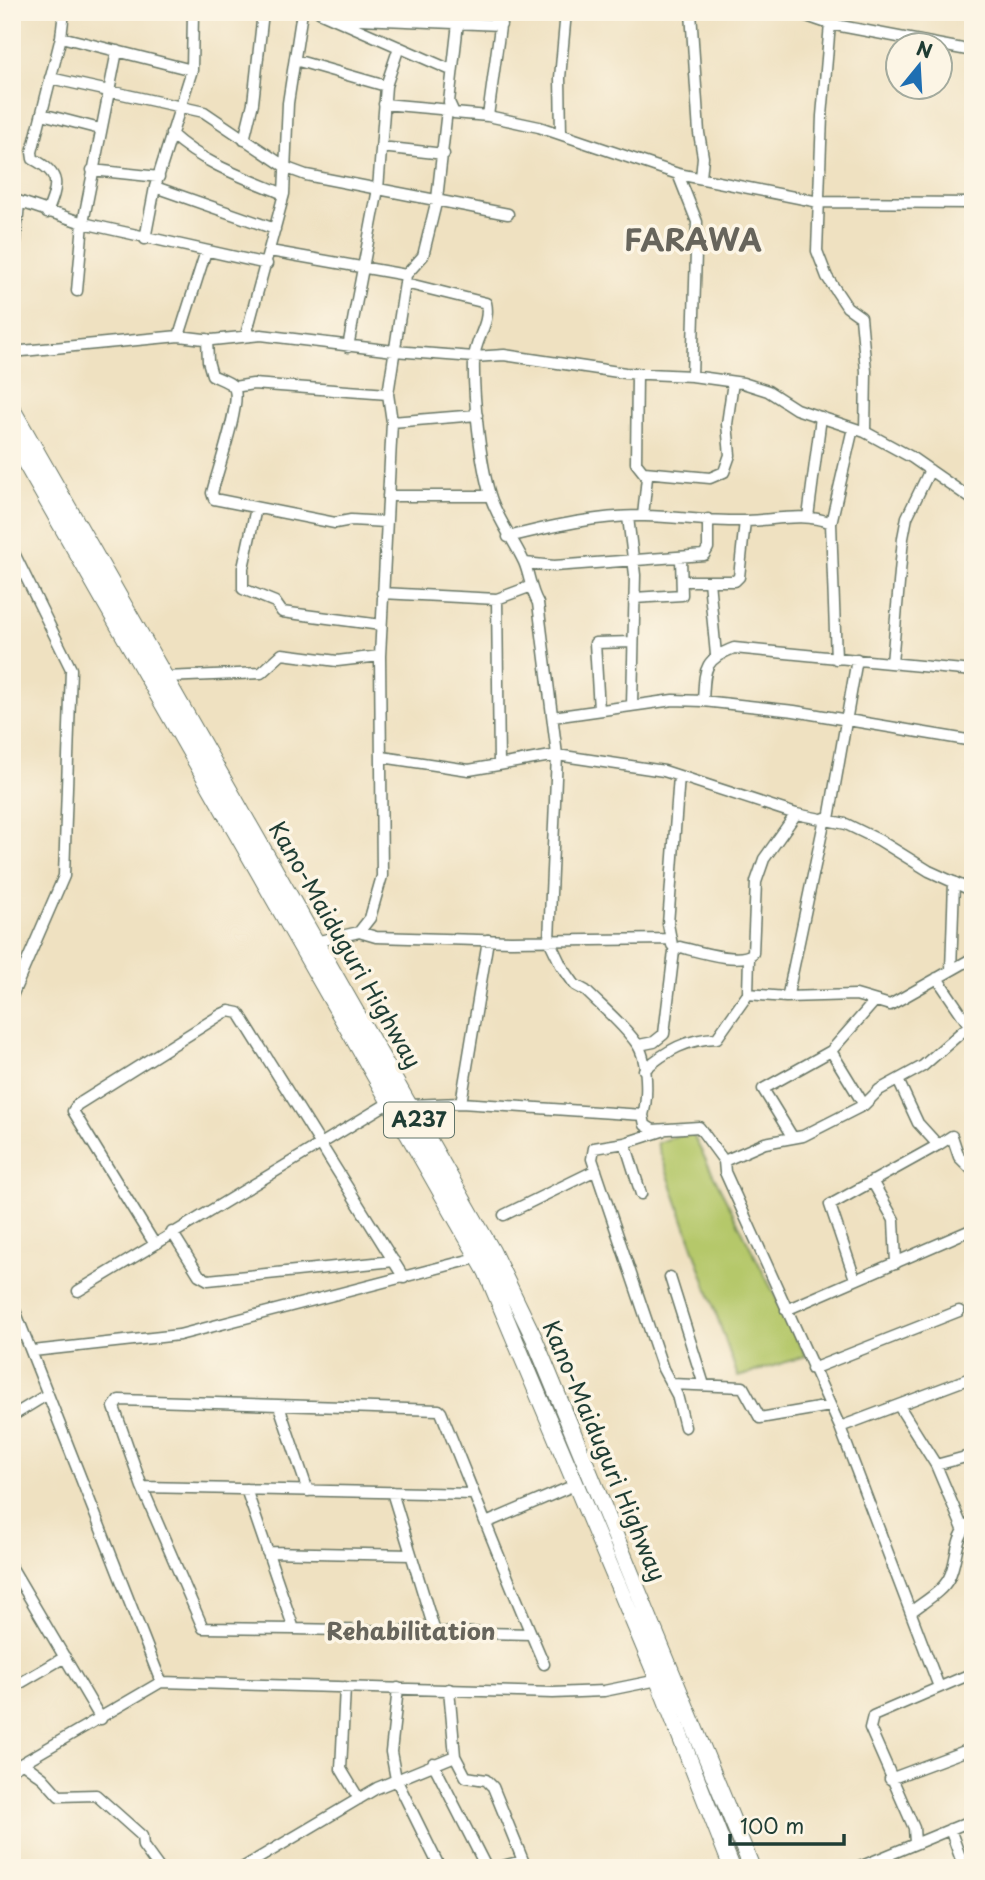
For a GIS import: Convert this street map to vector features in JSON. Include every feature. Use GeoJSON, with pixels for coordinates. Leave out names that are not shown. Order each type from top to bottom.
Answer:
{"type":"FeatureCollection","features":[{"type":"Feature","properties":{"kind":"highway","name":"Kano-Maiduguri Highway"},"geometry":{"type":"LineString","coordinates":[[12,409],[410,1105],[486,1255],[511,1323],[732,1868]]}},
{"type":"Feature","properties":{"kind":"highway","name":"Kano-Maiduguri Highway"},"geometry":{"type":"LineString","coordinates":[[12,439],[390,1102],[486,1255],[534,1338],[752,1868]]}},
{"type":"Feature","properties":{"kind":"street"},"geometry":{"type":"LineString","coordinates":[[47,212],[56,186],[47,165],[33,159],[32,152],[61,37],[64,12]]}},
{"type":"Feature","properties":{"kind":"street"},"geometry":{"type":"LineString","coordinates":[[145,239],[157,182],[192,71],[195,56],[192,12]]}},
{"type":"Feature","properties":{"kind":"street"},"geometry":{"type":"LineString","coordinates":[[244,140],[253,103],[263,12]]}},
{"type":"Feature","properties":{"kind":"street"},"geometry":{"type":"LineString","coordinates":[[246,335],[284,194],[288,103],[302,12]]}},
{"type":"Feature","properties":{"kind":"street"},"geometry":{"type":"LineString","coordinates":[[319,12],[451,69]]}},
{"type":"Feature","properties":{"kind":"street"},"geometry":{"type":"LineString","coordinates":[[336,18],[392,16],[458,23],[566,12],[560,78],[561,134]]}},
{"type":"Feature","properties":{"kind":"street"},"geometry":{"type":"LineString","coordinates":[[691,12],[703,157],[701,178]]}},
{"type":"Feature","properties":{"kind":"street"},"geometry":{"type":"LineString","coordinates":[[795,12],[830,24],[973,51]]}},
{"type":"Feature","properties":{"kind":"street"},"geometry":{"type":"LineString","coordinates":[[488,116],[502,17]]}},
{"type":"Feature","properties":{"kind":"street"},"geometry":{"type":"LineString","coordinates":[[359,932],[370,918],[382,876],[380,656],[392,422],[388,394],[406,279],[423,256],[437,199],[458,23]]}},
{"type":"Feature","properties":{"kind":"street"},"geometry":{"type":"LineString","coordinates":[[830,24],[817,251],[827,277],[847,307],[860,317],[866,371],[859,430],[831,523],[836,659]]}},
{"type":"Feature","properties":{"kind":"street"},"geometry":{"type":"LineString","coordinates":[[61,37],[192,71]]}},
{"type":"Feature","properties":{"kind":"street"},"geometry":{"type":"LineString","coordinates":[[348,347],[379,189],[386,86],[399,47]]}},
{"type":"Feature","properties":{"kind":"street"},"geometry":{"type":"LineString","coordinates":[[77,291],[83,223],[117,51]]}},
{"type":"Feature","properties":{"kind":"street"},"geometry":{"type":"LineString","coordinates":[[296,60],[386,86]]}},
{"type":"Feature","properties":{"kind":"street"},"geometry":{"type":"LineString","coordinates":[[50,78],[204,111],[287,169],[508,214]]}},
{"type":"Feature","properties":{"kind":"street"},"geometry":{"type":"LineString","coordinates":[[384,104],[488,116],[561,134],[678,174],[819,202],[973,203]]}},
{"type":"Feature","properties":{"kind":"street"},"geometry":{"type":"LineString","coordinates":[[42,114],[100,129]]}},
{"type":"Feature","properties":{"kind":"street"},"geometry":{"type":"LineString","coordinates":[[171,134],[194,152],[226,169],[284,194]]}},
{"type":"Feature","properties":{"kind":"street"},"geometry":{"type":"LineString","coordinates":[[381,147],[444,154]]}},
{"type":"Feature","properties":{"kind":"street"},"geometry":{"type":"LineString","coordinates":[[92,170],[157,182],[275,229]]}},
{"type":"Feature","properties":{"kind":"street"},"geometry":{"type":"LineString","coordinates":[[678,174],[697,222],[692,376]]}},
{"type":"Feature","properties":{"kind":"street"},"geometry":{"type":"LineString","coordinates":[[12,287],[16,201],[83,223],[145,239],[267,264]]}},
{"type":"Feature","properties":{"kind":"street"},"geometry":{"type":"LineString","coordinates":[[179,336],[206,251]]}},
{"type":"Feature","properties":{"kind":"street"},"geometry":{"type":"LineString","coordinates":[[270,251],[406,279],[486,303],[488,315],[474,357],[477,415],[490,496],[508,537],[525,563],[529,587],[538,603],[557,755],[549,940],[561,965],[575,985],[586,991],[639,1045],[644,1070],[645,1125],[653,1130],[699,1126],[724,1161],[725,1172],[839,1427],[939,1687]]}},
{"type":"Feature","properties":{"kind":"street"},"geometry":{"type":"LineString","coordinates":[[12,352],[179,336],[207,339],[246,335],[394,351],[474,357],[515,356],[637,373],[692,376],[733,382],[768,391],[796,409],[859,430],[930,470],[973,500]]}},
{"type":"Feature","properties":{"kind":"street"},"geometry":{"type":"LineString","coordinates":[[207,339],[212,375],[234,387],[253,384],[388,394]]}},
{"type":"Feature","properties":{"kind":"street"},"geometry":{"type":"LineString","coordinates":[[637,373],[636,457],[639,469],[644,472],[709,478],[724,472],[730,455],[727,424],[733,382]]}},
{"type":"Feature","properties":{"kind":"street"},"geometry":{"type":"LineString","coordinates":[[234,387],[234,409],[212,496],[256,508],[335,523],[351,520],[386,522]]}},
{"type":"Feature","properties":{"kind":"street"},"geometry":{"type":"LineString","coordinates":[[392,422],[477,415]]}},
{"type":"Feature","properties":{"kind":"street"},"geometry":{"type":"LineString","coordinates":[[808,517],[821,417]]}},
{"type":"Feature","properties":{"kind":"street"},"geometry":{"type":"LineString","coordinates":[[892,663],[907,517],[930,470]]}},
{"type":"Feature","properties":{"kind":"street"},"geometry":{"type":"LineString","coordinates":[[643,516],[647,477],[644,472]]}},
{"type":"Feature","properties":{"kind":"street"},"geometry":{"type":"LineString","coordinates":[[388,496],[490,496]]}},
{"type":"Feature","properties":{"kind":"street"},"geometry":{"type":"LineString","coordinates":[[256,508],[243,568],[243,589],[275,602],[282,612],[381,625]]}},
{"type":"Feature","properties":{"kind":"street"},"geometry":{"type":"LineString","coordinates":[[508,537],[553,526],[643,516],[745,521],[808,517],[831,523]]}},
{"type":"Feature","properties":{"kind":"street"},"geometry":{"type":"LineString","coordinates":[[628,517],[634,598],[632,705]]}},
{"type":"Feature","properties":{"kind":"street"},"geometry":{"type":"LineString","coordinates":[[525,563],[554,566],[704,555],[708,548],[708,519]]}},
{"type":"Feature","properties":{"kind":"street"},"geometry":{"type":"LineString","coordinates":[[683,581],[735,581],[739,577],[745,521]]}},
{"type":"Feature","properties":{"kind":"street"},"geometry":{"type":"LineString","coordinates":[[12,549],[71,669],[64,876],[12,996]]}},
{"type":"Feature","properties":{"kind":"street"},"geometry":{"type":"LineString","coordinates":[[634,598],[682,595],[681,558]]}},
{"type":"Feature","properties":{"kind":"street"},"geometry":{"type":"LineString","coordinates":[[709,581],[716,655]]}},
{"type":"Feature","properties":{"kind":"street"},"geometry":{"type":"LineString","coordinates":[[382,593],[497,599],[529,587]]}},
{"type":"Feature","properties":{"kind":"street"},"geometry":{"type":"LineString","coordinates":[[497,599],[499,765]]}},
{"type":"Feature","properties":{"kind":"street"},"geometry":{"type":"LineString","coordinates":[[599,710],[595,643],[633,642]]}},
{"type":"Feature","properties":{"kind":"street"},"geometry":{"type":"LineString","coordinates":[[703,701],[705,668],[716,655],[734,648],[973,671]]}},
{"type":"Feature","properties":{"kind":"street"},"geometry":{"type":"LineString","coordinates":[[165,677],[261,673],[282,654],[337,661],[380,656]]}},
{"type":"Feature","properties":{"kind":"street"},"geometry":{"type":"LineString","coordinates":[[786,997],[827,819],[857,659]]}},
{"type":"Feature","properties":{"kind":"street"},"geometry":{"type":"LineString","coordinates":[[553,717],[673,699],[846,721],[973,741]]}},
{"type":"Feature","properties":{"kind":"street"},"geometry":{"type":"LineString","coordinates":[[382,757],[469,770],[557,755],[679,776],[796,814],[827,819],[879,840],[929,872],[973,891]]}},
{"type":"Feature","properties":{"kind":"street"},"geometry":{"type":"LineString","coordinates":[[639,1045],[654,1042],[664,1034],[674,951],[668,924],[679,776]]}},
{"type":"Feature","properties":{"kind":"street"},"geometry":{"type":"LineString","coordinates":[[644,1070],[660,1056],[686,1041],[717,1038],[748,994],[749,957],[753,953],[756,920],[756,882],[764,859],[796,814]]}},
{"type":"Feature","properties":{"kind":"street"},"geometry":{"type":"LineString","coordinates":[[951,970],[954,882]]}},
{"type":"Feature","properties":{"kind":"street"},"geometry":{"type":"LineString","coordinates":[[315,942],[359,932],[376,937],[488,940],[671,939]]}},
{"type":"Feature","properties":{"kind":"street"},"geometry":{"type":"LineString","coordinates":[[461,1103],[488,940]]}},
{"type":"Feature","properties":{"kind":"street"},"geometry":{"type":"LineString","coordinates":[[674,951],[680,947],[717,956],[749,957]]}},
{"type":"Feature","properties":{"kind":"street"},"geometry":{"type":"LineString","coordinates":[[748,994],[786,997],[856,995],[890,1005],[973,958]]}},
{"type":"Feature","properties":{"kind":"street"},"geometry":{"type":"LineString","coordinates":[[724,1161],[765,1143],[820,1129],[864,1105],[879,1090],[923,1066],[971,1026],[937,978]]}},
{"type":"Feature","properties":{"kind":"street"},"geometry":{"type":"LineString","coordinates":[[793,1138],[763,1089],[831,1051],[874,1002]]}},
{"type":"Feature","properties":{"kind":"street"},"geometry":{"type":"LineString","coordinates":[[154,1243],[73,1111],[77,1105],[229,1011],[239,1013],[404,1278]]}},
{"type":"Feature","properties":{"kind":"street"},"geometry":{"type":"LineString","coordinates":[[831,1051],[864,1105]]}},
{"type":"Feature","properties":{"kind":"street"},"geometry":{"type":"LineString","coordinates":[[898,1080],[918,1123],[937,1145]]}},
{"type":"Feature","properties":{"kind":"street"},"geometry":{"type":"LineString","coordinates":[[78,1291],[390,1102]]}},
{"type":"Feature","properties":{"kind":"street"},"geometry":{"type":"LineString","coordinates":[[410,1105],[461,1103],[643,1115]]}},
{"type":"Feature","properties":{"kind":"street"},"geometry":{"type":"LineString","coordinates":[[668,1130],[625,1143],[594,1148],[592,1159],[685,1427]]}},
{"type":"Feature","properties":{"kind":"street"},"geometry":{"type":"LineString","coordinates":[[855,1279],[830,1205],[952,1136],[959,1157],[973,1171]]}},
{"type":"Feature","properties":{"kind":"street"},"geometry":{"type":"LineString","coordinates":[[625,1143],[641,1194]]}},
{"type":"Feature","properties":{"kind":"street"},"geometry":{"type":"LineString","coordinates":[[504,1214],[596,1170]]}},
{"type":"Feature","properties":{"kind":"street"},"geometry":{"type":"LineString","coordinates":[[872,1181],[894,1220],[896,1264]]}},
{"type":"Feature","properties":{"kind":"street"},"geometry":{"type":"LineString","coordinates":[[786,1310],[973,1229]]}},
{"type":"Feature","properties":{"kind":"street"},"geometry":{"type":"LineString","coordinates":[[172,1232],[199,1275],[208,1280],[394,1261]]}},
{"type":"Feature","properties":{"kind":"street"},"geometry":{"type":"LineString","coordinates":[[33,1352],[178,1335],[486,1255]]}},
{"type":"Feature","properties":{"kind":"street"},"geometry":{"type":"LineString","coordinates":[[670,1277],[704,1385]]}},
{"type":"Feature","properties":{"kind":"street"},"geometry":{"type":"LineString","coordinates":[[12,1303],[160,1682]]}},
{"type":"Feature","properties":{"kind":"street"},"geometry":{"type":"LineString","coordinates":[[812,1370],[959,1311]]}},
{"type":"Feature","properties":{"kind":"street"},"geometry":{"type":"LineString","coordinates":[[839,1427],[973,1377]]}},
{"type":"Feature","properties":{"kind":"street"},"geometry":{"type":"LineString","coordinates":[[671,1384],[743,1387],[760,1418],[830,1406]]}},
{"type":"Feature","properties":{"kind":"street"},"geometry":{"type":"LineString","coordinates":[[12,1416],[48,1394]]}},
{"type":"Feature","properties":{"kind":"street"},"geometry":{"type":"LineString","coordinates":[[531,1634],[203,1628],[142,1488],[114,1407],[119,1400],[439,1409],[544,1664]]}},
{"type":"Feature","properties":{"kind":"street"},"geometry":{"type":"LineString","coordinates":[[279,1406],[308,1491]]}},
{"type":"Feature","properties":{"kind":"street"},"geometry":{"type":"LineString","coordinates":[[899,1406],[970,1524],[949,1578],[940,1590],[911,1612]]}},
{"type":"Feature","properties":{"kind":"street"},"geometry":{"type":"LineString","coordinates":[[936,1465],[973,1455]]}},
{"type":"Feature","properties":{"kind":"street"},"geometry":{"type":"LineString","coordinates":[[486,1523],[577,1484]]}},
{"type":"Feature","properties":{"kind":"street"},"geometry":{"type":"LineString","coordinates":[[142,1488],[474,1494]]}},
{"type":"Feature","properties":{"kind":"street"},"geometry":{"type":"LineString","coordinates":[[246,1489],[293,1629]]}},
{"type":"Feature","properties":{"kind":"street"},"geometry":{"type":"LineString","coordinates":[[392,1492],[435,1632]]}},
{"type":"Feature","properties":{"kind":"street"},"geometry":{"type":"LineString","coordinates":[[267,1552],[411,1555]]}},
{"type":"Feature","properties":{"kind":"street"},"geometry":{"type":"LineString","coordinates":[[12,1568],[100,1719]]}},
{"type":"Feature","properties":{"kind":"street"},"geometry":{"type":"LineString","coordinates":[[12,1688],[65,1657]]}},
{"type":"Feature","properties":{"kind":"street"},"geometry":{"type":"LineString","coordinates":[[915,1843],[914,1828],[890,1779],[870,1728],[873,1716],[973,1673]]}},
{"type":"Feature","properties":{"kind":"street"},"geometry":{"type":"LineString","coordinates":[[12,1769],[160,1682],[553,1693],[604,1691],[658,1680]]}},
{"type":"Feature","properties":{"kind":"street"},"geometry":{"type":"LineString","coordinates":[[345,1687],[341,1769],[359,1799]]}},
{"type":"Feature","properties":{"kind":"street"},"geometry":{"type":"LineString","coordinates":[[398,1688],[391,1752],[396,1779],[440,1868]]}},
{"type":"Feature","properties":{"kind":"street"},"geometry":{"type":"LineString","coordinates":[[449,1689],[455,1756],[466,1777],[486,1780],[493,1787],[524,1864],[468,1868]]}},
{"type":"Feature","properties":{"kind":"street"},"geometry":{"type":"LineString","coordinates":[[890,1779],[973,1748]]}},
{"type":"Feature","properties":{"kind":"street"},"geometry":{"type":"LineString","coordinates":[[242,1868],[396,1779],[455,1756]]}},
{"type":"Feature","properties":{"kind":"street"},"geometry":{"type":"LineString","coordinates":[[23,1763],[43,1777],[59,1796],[96,1796],[104,1801],[142,1836],[143,1846],[159,1868]]}},
{"type":"Feature","properties":{"kind":"street"},"geometry":{"type":"LineString","coordinates":[[433,1763],[486,1867]]}},
{"type":"Feature","properties":{"kind":"street"},"geometry":{"type":"LineString","coordinates":[[857,1868],[973,1820]]}},
{"type":"Feature","properties":{"kind":"street"},"geometry":{"type":"LineString","coordinates":[[950,1829],[964,1868]]}},
{"type":"Feature","properties":{"kind":"green space"},"geometry":{"type":"Polygon","coordinates":[[[691,1131],[806,1356],[738,1377],[657,1143],[691,1131]]]}},
{"type":"Feature","properties":{"kind":"district","name":"FARAWA"},"geometry":{"type":"Point","coordinates":[693,241]}},
{"type":"Feature","properties":{"kind":"district","name":"Rehabilitation"},"geometry":{"type":"Point","coordinates":[411,1632]}}]}
